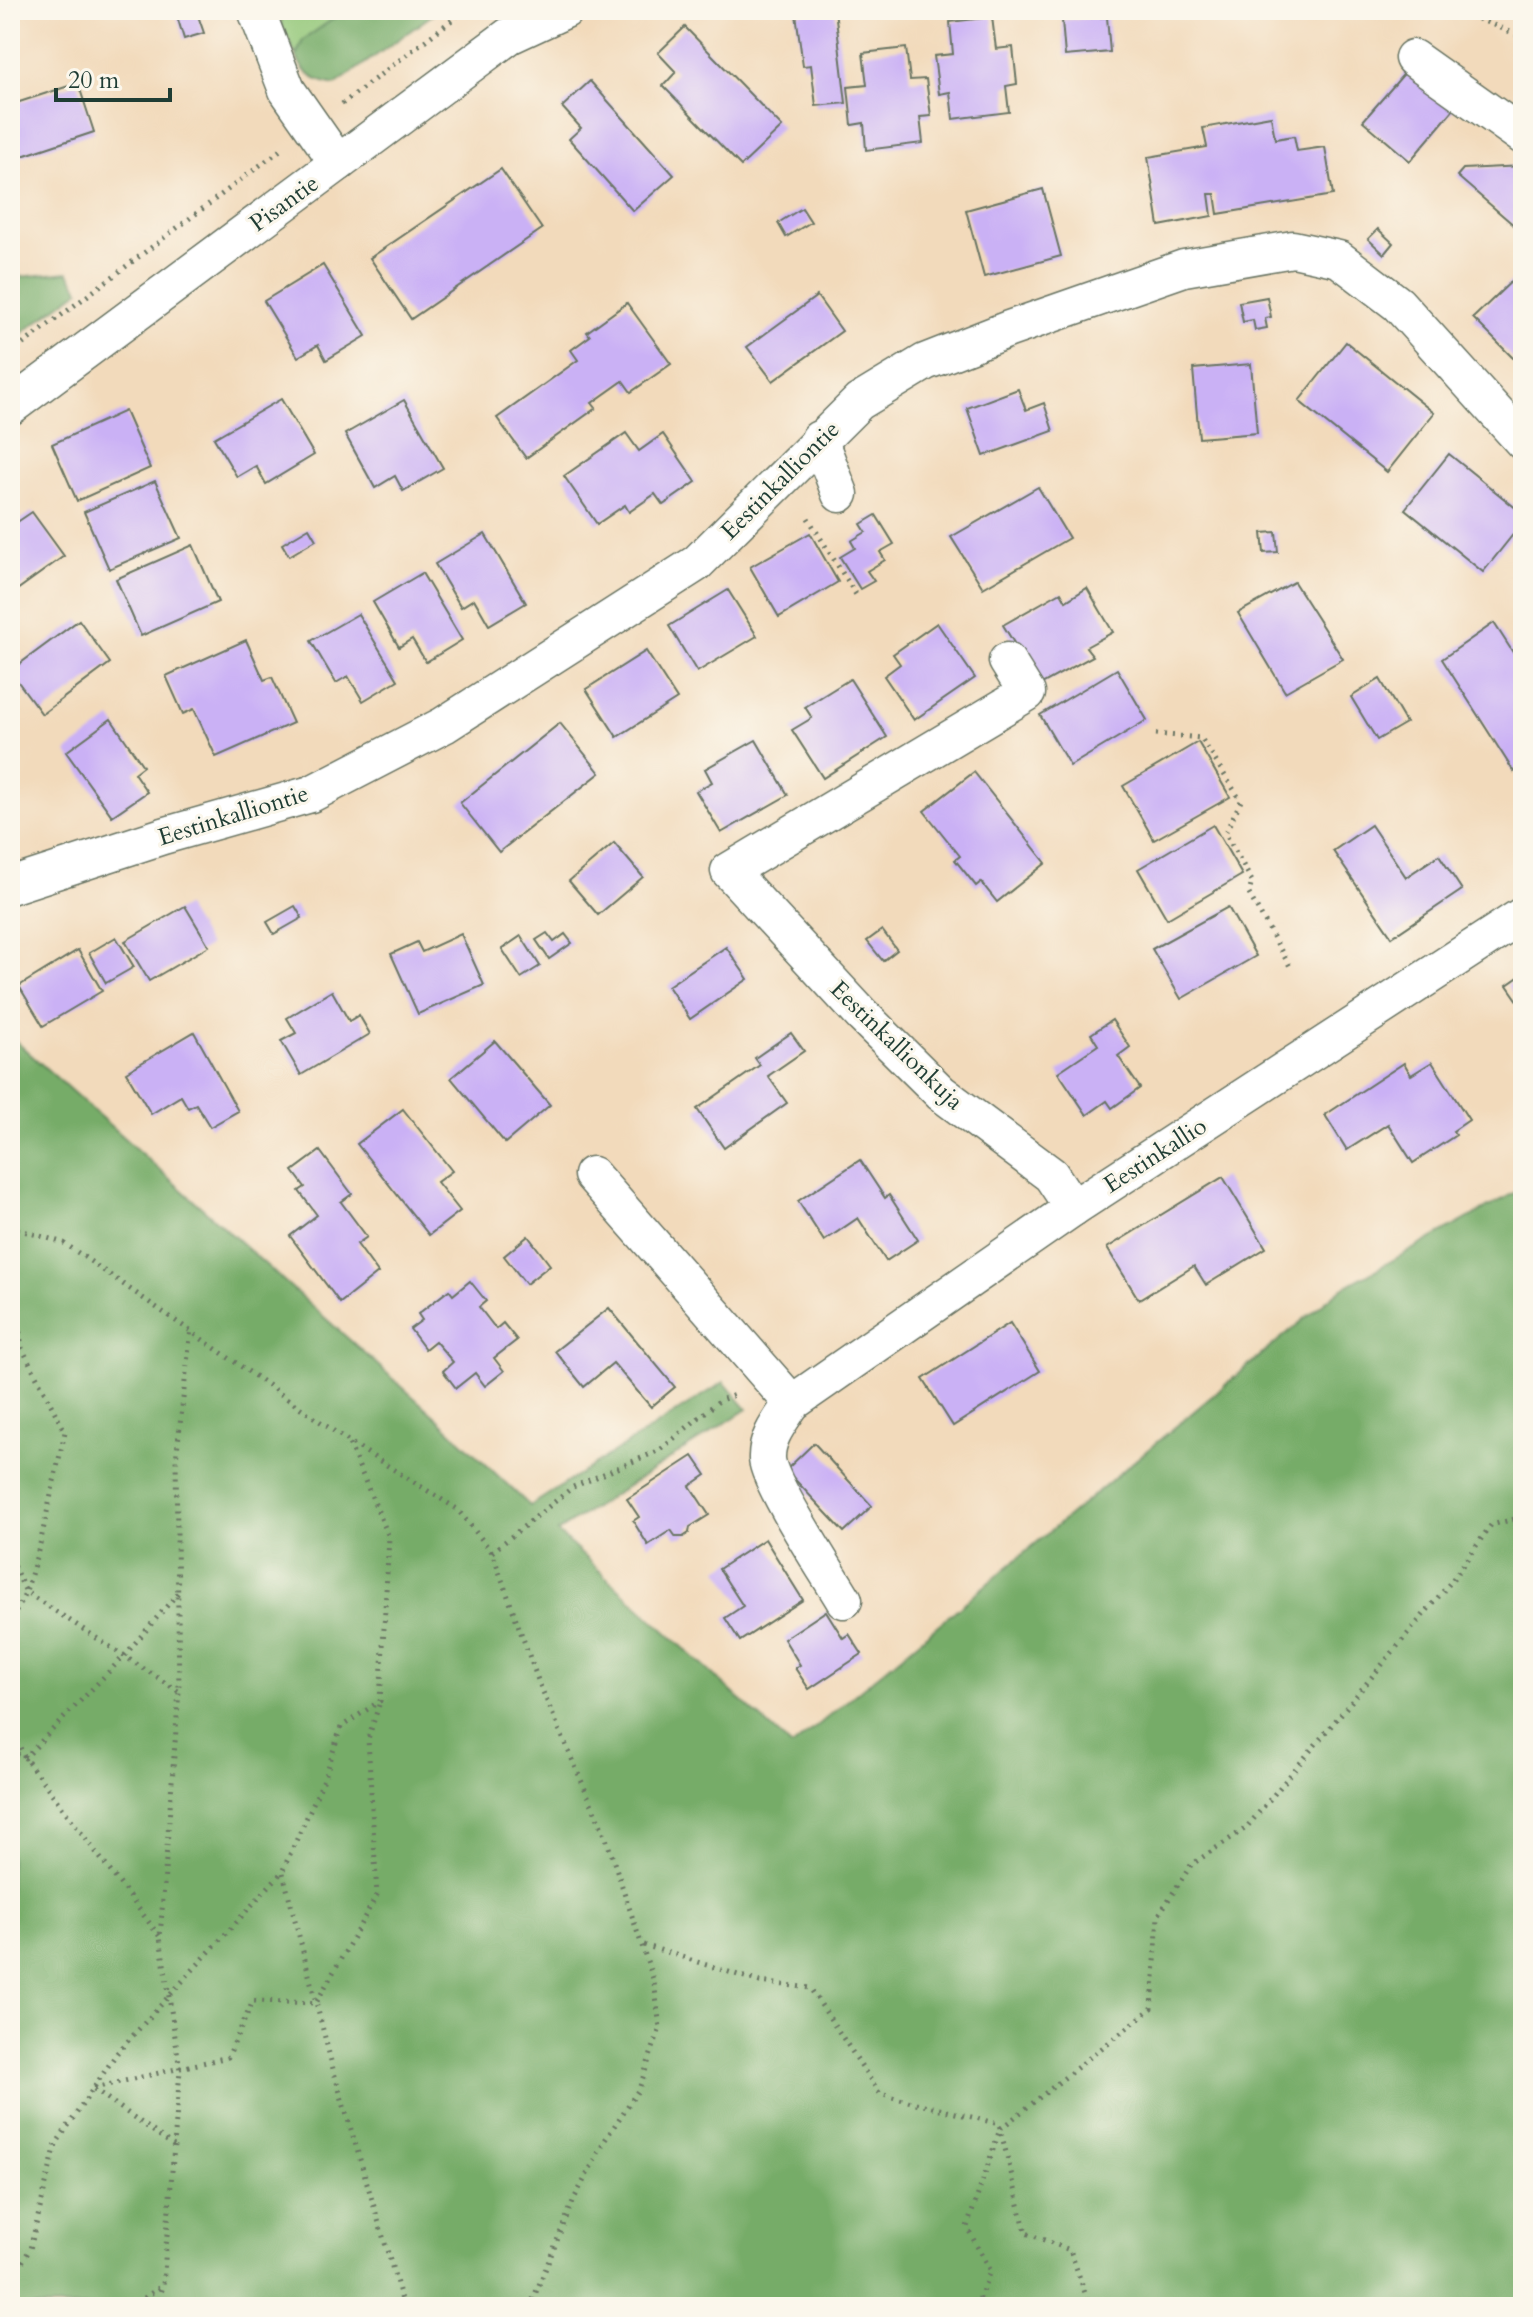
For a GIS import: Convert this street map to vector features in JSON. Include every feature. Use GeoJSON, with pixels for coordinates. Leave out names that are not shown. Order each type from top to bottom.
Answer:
{"type":"FeatureCollection","features":[{"type":"Feature","properties":{"kind":"street"},"geometry":{"type":"LineString","coordinates":[[256,10],[287,90],[338,163]]}},
{"type":"Feature","properties":{"kind":"street","name":"Pisantie"},"geometry":{"type":"LineString","coordinates":[[10,407],[509,36],[565,10]]}},
{"type":"Feature","properties":{"kind":"street"},"geometry":{"type":"LineString","coordinates":[[1413,58],[1523,136]]}},
{"type":"Feature","properties":{"kind":"street","name":"Eestinkalliontie"},"geometry":{"type":"LineString","coordinates":[[10,886],[163,836],[311,794],[444,725],[697,563],[859,402],[925,362],[1184,268],[1293,249],[1339,259],[1398,304],[1523,442]]}},
{"type":"Feature","properties":{"kind":"street"},"geometry":{"type":"LineString","coordinates":[[819,439],[840,494]]}},
{"type":"Feature","properties":{"kind":"street","name":"Eestinkallionkuja"},"geometry":{"type":"LineString","coordinates":[[1007,661],[1027,693],[729,871],[862,1015],[941,1093],[1051,1175],[1073,1208]]}},
{"type":"Feature","properties":{"kind":"street","name":"Eestinkallio"},"geometry":{"type":"LineString","coordinates":[[782,1392],[1073,1208],[1523,915]]}},
{"type":"Feature","properties":{"kind":"street"},"geometry":{"type":"LineString","coordinates":[[592,1175],[782,1392],[767,1460],[784,1499],[844,1600]]}},
{"type":"Feature","properties":{"kind":"path"},"geometry":{"type":"LineString","coordinates":[[10,354],[465,10]]}},
{"type":"Feature","properties":{"kind":"path"},"geometry":{"type":"LineString","coordinates":[[1456,10],[1523,37]]}},
{"type":"Feature","properties":{"kind":"path"},"geometry":{"type":"LineString","coordinates":[[806,514],[858,598]]}},
{"type":"Feature","properties":{"kind":"path"},"geometry":{"type":"LineString","coordinates":[[1156,734],[1201,738],[1241,801],[1225,833],[1252,881],[1249,894],[1292,970]]}},
{"type":"Feature","properties":{"kind":"path"},"geometry":{"type":"LineString","coordinates":[[10,1227],[64,1243],[348,1441],[457,1509],[492,1552],[539,1683],[605,1835],[654,1982],[660,2028],[639,2089],[605,2140],[574,2199],[530,2307]]}},
{"type":"Feature","properties":{"kind":"path"},"geometry":{"type":"LineString","coordinates":[[10,1260],[22,1348],[65,1432],[40,1544],[26,1592],[10,1623]]}},
{"type":"Feature","properties":{"kind":"path"},"geometry":{"type":"LineString","coordinates":[[158,2307],[163,2285],[180,2070],[160,1937],[179,1691],[176,1460],[191,1329]]}},
{"type":"Feature","properties":{"kind":"path"},"geometry":{"type":"LineString","coordinates":[[492,1552],[573,1487],[660,1450],[720,1400],[782,1392]]}},
{"type":"Feature","properties":{"kind":"path"},"geometry":{"type":"LineString","coordinates":[[316,2003],[377,1895],[368,1739],[380,1701],[389,1537],[348,1441]]}},
{"type":"Feature","properties":{"kind":"path"},"geometry":{"type":"LineString","coordinates":[[949,2307],[979,2300],[990,2271],[967,2227],[1000,2129],[1152,2008],[1158,1916],[1191,1865],[1246,1828],[1450,1583],[1491,1525],[1523,1517]]}},
{"type":"Feature","properties":{"kind":"path"},"geometry":{"type":"LineString","coordinates":[[10,1559],[26,1592],[179,1691]]}},
{"type":"Feature","properties":{"kind":"path"},"geometry":{"type":"LineString","coordinates":[[25,1758],[124,1656],[178,1593]]}},
{"type":"Feature","properties":{"kind":"path"},"geometry":{"type":"LineString","coordinates":[[10,2282],[30,2249],[56,2144],[117,2053],[282,1872],[325,1777],[341,1727],[380,1701]]}},
{"type":"Feature","properties":{"kind":"path"},"geometry":{"type":"LineString","coordinates":[[10,1726],[25,1758],[160,1937]]}},
{"type":"Feature","properties":{"kind":"path"},"geometry":{"type":"LineString","coordinates":[[10,1750],[25,1758]]}},
{"type":"Feature","properties":{"kind":"path"},"geometry":{"type":"LineString","coordinates":[[282,1872],[333,2069],[404,2307]]}},
{"type":"Feature","properties":{"kind":"path"},"geometry":{"type":"LineString","coordinates":[[643,1945],[760,1982],[810,1988],[880,2094],[999,2124],[1026,2233],[1070,2250],[1090,2307]]}},
{"type":"Feature","properties":{"kind":"path"},"geometry":{"type":"LineString","coordinates":[[93,2089],[228,2057],[253,2001],[316,2003]]}},
{"type":"Feature","properties":{"kind":"path"},"geometry":{"type":"LineString","coordinates":[[93,2089],[174,2146]]}},
{"type":"Feature","properties":{"kind":"path"},"geometry":{"type":"LineString","coordinates":[[131,2307],[163,2285]]}},
{"type":"Feature","properties":{"kind":"path"},"geometry":{"type":"LineString","coordinates":[[10,2288],[15,2307]]}},
{"type":"Feature","properties":{"kind":"green space"},"geometry":{"type":"Polygon","coordinates":[[[285,10],[346,10],[304,40],[296,56],[281,24],[285,10]]]}},
{"type":"Feature","properties":{"kind":"green space"},"geometry":{"type":"Polygon","coordinates":[[[346,10],[439,10],[335,85],[311,76],[296,56],[303,40],[346,10]]]}},
{"type":"Feature","properties":{"kind":"green space"},"geometry":{"type":"Polygon","coordinates":[[[68,272],[80,290],[10,342],[10,278],[68,272]]]}},
{"type":"Feature","properties":{"kind":"green space"},"geometry":{"type":"Polygon","coordinates":[[[10,1036],[438,1419],[530,1506],[724,1382],[747,1409],[557,1532],[792,1747],[1339,1290],[1523,1188],[1523,2307],[10,2307],[10,1036]]]}},
{"type":"Feature","properties":{"kind":"building"},"geometry":{"type":"Polygon","coordinates":[[[196,10],[204,33],[184,39],[176,13],[196,10]]]}},
{"type":"Feature","properties":{"kind":"building"},"geometry":{"type":"Polygon","coordinates":[[[835,10],[846,103],[816,106],[811,65],[803,66],[796,14],[835,10]]]}},
{"type":"Feature","properties":{"kind":"building"},"geometry":{"type":"Polygon","coordinates":[[[992,17],[996,49],[1013,47],[1017,84],[1006,86],[1009,112],[953,119],[950,92],[939,94],[934,56],[953,54],[950,22],[992,17]]]}},
{"type":"Feature","properties":{"kind":"building"},"geometry":{"type":"Polygon","coordinates":[[[1107,17],[1110,52],[1065,56],[1062,20],[1107,17]]]}},
{"type":"Feature","properties":{"kind":"building"},"geometry":{"type":"Polygon","coordinates":[[[685,27],[782,127],[741,166],[663,86],[676,72],[658,53],[685,27]]]}},
{"type":"Feature","properties":{"kind":"building"},"geometry":{"type":"Polygon","coordinates":[[[906,48],[910,80],[926,79],[931,116],[920,117],[923,143],[866,150],[864,123],[852,125],[848,87],[867,85],[863,53],[906,48]]]}},
{"type":"Feature","properties":{"kind":"building"},"geometry":{"type":"Polygon","coordinates":[[[1408,69],[1454,109],[1410,161],[1363,121],[1408,69]]]}},
{"type":"Feature","properties":{"kind":"building"},"geometry":{"type":"Polygon","coordinates":[[[590,81],[674,175],[633,211],[569,139],[581,128],[562,107],[590,81]]]}},
{"type":"Feature","properties":{"kind":"building"},"geometry":{"type":"Polygon","coordinates":[[[78,83],[94,132],[10,160],[10,105],[78,83]]]}},
{"type":"Feature","properties":{"kind":"building"},"geometry":{"type":"Polygon","coordinates":[[[1271,116],[1275,139],[1294,136],[1297,151],[1325,147],[1333,195],[1218,214],[1215,194],[1209,194],[1212,216],[1159,226],[1148,157],[1207,147],[1203,128],[1271,116]]]}},
{"type":"Feature","properties":{"kind":"building"},"geometry":{"type":"Polygon","coordinates":[[[1523,166],[1523,233],[1457,176],[1463,169],[1523,166]]]}},
{"type":"Feature","properties":{"kind":"building"},"geometry":{"type":"Polygon","coordinates":[[[501,169],[542,229],[411,319],[370,258],[501,169]]]}},
{"type":"Feature","properties":{"kind":"building"},"geometry":{"type":"Polygon","coordinates":[[[1043,189],[1061,256],[984,277],[966,210],[1043,189]]]}},
{"type":"Feature","properties":{"kind":"building"},"geometry":{"type":"Polygon","coordinates":[[[802,208],[811,222],[786,237],[778,223],[802,208]]]}},
{"type":"Feature","properties":{"kind":"building"},"geometry":{"type":"Polygon","coordinates":[[[1378,229],[1393,243],[1384,254],[1368,239],[1378,229]]]}},
{"type":"Feature","properties":{"kind":"building"},"geometry":{"type":"Polygon","coordinates":[[[323,265],[366,336],[326,360],[318,345],[298,357],[264,301],[323,265]]]}},
{"type":"Feature","properties":{"kind":"building"},"geometry":{"type":"Polygon","coordinates":[[[1518,275],[1523,280],[1523,368],[1473,318],[1518,275]]]}},
{"type":"Feature","properties":{"kind":"building"},"geometry":{"type":"Polygon","coordinates":[[[817,296],[842,331],[773,381],[747,347],[817,296]]]}},
{"type":"Feature","properties":{"kind":"building"},"geometry":{"type":"Polygon","coordinates":[[[1267,297],[1271,317],[1265,318],[1267,328],[1255,330],[1253,320],[1243,322],[1239,302],[1267,297]]]}},
{"type":"Feature","properties":{"kind":"building"},"geometry":{"type":"Polygon","coordinates":[[[627,303],[671,364],[631,392],[623,381],[592,403],[596,408],[526,458],[497,418],[578,360],[571,350],[590,336],[587,332],[627,303]]]}},
{"type":"Feature","properties":{"kind":"building"},"geometry":{"type":"Polygon","coordinates":[[[1346,342],[1434,413],[1387,472],[1299,401],[1346,342]]]}},
{"type":"Feature","properties":{"kind":"building"},"geometry":{"type":"Polygon","coordinates":[[[1251,364],[1257,433],[1199,438],[1193,369],[1251,364]]]}},
{"type":"Feature","properties":{"kind":"building"},"geometry":{"type":"Polygon","coordinates":[[[1018,389],[1026,410],[1044,403],[1053,431],[984,456],[967,408],[1018,389]]]}},
{"type":"Feature","properties":{"kind":"building"},"geometry":{"type":"Polygon","coordinates":[[[281,399],[314,455],[266,484],[256,466],[237,477],[214,438],[281,399]]]}},
{"type":"Feature","properties":{"kind":"building"},"geometry":{"type":"Polygon","coordinates":[[[404,400],[443,468],[403,491],[395,476],[375,488],[345,434],[404,400]]]}},
{"type":"Feature","properties":{"kind":"building"},"geometry":{"type":"Polygon","coordinates":[[[125,411],[150,468],[77,501],[52,444],[125,411]]]}},
{"type":"Feature","properties":{"kind":"building"},"geometry":{"type":"Polygon","coordinates":[[[626,433],[639,451],[663,434],[696,482],[663,505],[655,494],[629,512],[625,505],[597,524],[564,476],[626,433]]]}},
{"type":"Feature","properties":{"kind":"building"},"geometry":{"type":"Polygon","coordinates":[[[1449,454],[1523,514],[1523,522],[1483,572],[1405,509],[1449,454]]]}},
{"type":"Feature","properties":{"kind":"building"},"geometry":{"type":"Polygon","coordinates":[[[155,481],[181,538],[109,569],[84,512],[155,481]]]}},
{"type":"Feature","properties":{"kind":"building"},"geometry":{"type":"Polygon","coordinates":[[[1038,487],[1069,538],[983,588],[951,537],[1038,487]]]}},
{"type":"Feature","properties":{"kind":"building"},"geometry":{"type":"Polygon","coordinates":[[[32,512],[64,556],[10,595],[10,527],[32,512]]]}},
{"type":"Feature","properties":{"kind":"building"},"geometry":{"type":"Polygon","coordinates":[[[876,515],[894,544],[880,552],[885,560],[867,571],[874,581],[860,589],[840,557],[855,548],[851,541],[866,532],[861,524],[876,515]]]}},
{"type":"Feature","properties":{"kind":"building"},"geometry":{"type":"Polygon","coordinates":[[[309,528],[316,540],[289,556],[282,544],[309,528]]]}},
{"type":"Feature","properties":{"kind":"building"},"geometry":{"type":"Polygon","coordinates":[[[1276,532],[1278,552],[1264,553],[1262,533],[1276,532]]]}},
{"type":"Feature","properties":{"kind":"building"},"geometry":{"type":"Polygon","coordinates":[[[810,533],[838,582],[779,617],[750,567],[810,533]]]}},
{"type":"Feature","properties":{"kind":"building"},"geometry":{"type":"Polygon","coordinates":[[[485,534],[526,603],[489,625],[474,599],[461,607],[435,564],[485,534]]]}},
{"type":"Feature","properties":{"kind":"building"},"geometry":{"type":"Polygon","coordinates":[[[193,545],[218,602],[141,636],[116,579],[193,545]]]}},
{"type":"Feature","properties":{"kind":"building"},"geometry":{"type":"Polygon","coordinates":[[[422,573],[462,640],[426,662],[412,639],[399,647],[373,602],[422,573]]]}},
{"type":"Feature","properties":{"kind":"building"},"geometry":{"type":"Polygon","coordinates":[[[1294,582],[1343,659],[1285,692],[1238,613],[1294,582]]]}},
{"type":"Feature","properties":{"kind":"building"},"geometry":{"type":"Polygon","coordinates":[[[1087,588],[1113,632],[1086,647],[1093,656],[1040,685],[1003,625],[1061,592],[1066,601],[1087,588]]]}},
{"type":"Feature","properties":{"kind":"building"},"geometry":{"type":"Polygon","coordinates":[[[728,590],[757,636],[697,672],[669,626],[728,590]]]}},
{"type":"Feature","properties":{"kind":"building"},"geometry":{"type":"Polygon","coordinates":[[[358,614],[398,680],[363,701],[348,676],[336,683],[311,641],[358,614]]]}},
{"type":"Feature","properties":{"kind":"building"},"geometry":{"type":"Polygon","coordinates":[[[79,620],[110,663],[42,714],[10,671],[79,620]]]}},
{"type":"Feature","properties":{"kind":"building"},"geometry":{"type":"Polygon","coordinates":[[[937,623],[975,678],[914,720],[884,676],[900,664],[893,654],[937,623]]]}},
{"type":"Feature","properties":{"kind":"building"},"geometry":{"type":"Polygon","coordinates":[[[1494,623],[1523,668],[1523,766],[1514,772],[1442,659],[1494,623]]]}},
{"type":"Feature","properties":{"kind":"building"},"geometry":{"type":"Polygon","coordinates":[[[246,640],[264,680],[272,677],[293,723],[216,757],[194,709],[183,714],[166,676],[246,640]]]}},
{"type":"Feature","properties":{"kind":"building"},"geometry":{"type":"Polygon","coordinates":[[[646,651],[677,699],[617,737],[586,689],[646,651]]]}},
{"type":"Feature","properties":{"kind":"building"},"geometry":{"type":"Polygon","coordinates":[[[1117,669],[1147,720],[1070,766],[1040,715],[1117,669]]]}},
{"type":"Feature","properties":{"kind":"building"},"geometry":{"type":"Polygon","coordinates":[[[850,679],[887,737],[823,778],[792,730],[812,718],[805,707],[850,679]]]}},
{"type":"Feature","properties":{"kind":"building"},"geometry":{"type":"Polygon","coordinates":[[[1380,679],[1406,723],[1377,740],[1351,697],[1380,679]]]}},
{"type":"Feature","properties":{"kind":"building"},"geometry":{"type":"Polygon","coordinates":[[[111,719],[143,766],[134,773],[147,792],[112,816],[66,752],[111,719]]]}},
{"type":"Feature","properties":{"kind":"building"},"geometry":{"type":"Polygon","coordinates":[[[560,723],[600,773],[499,852],[460,803],[560,723]]]}},
{"type":"Feature","properties":{"kind":"building"},"geometry":{"type":"Polygon","coordinates":[[[756,740],[788,795],[721,833],[696,791],[712,782],[705,769],[756,740]]]}},
{"type":"Feature","properties":{"kind":"building"},"geometry":{"type":"Polygon","coordinates":[[[1198,742],[1230,797],[1154,840],[1123,786],[1198,742]]]}},
{"type":"Feature","properties":{"kind":"building"},"geometry":{"type":"Polygon","coordinates":[[[974,772],[1046,863],[997,902],[981,882],[976,886],[955,860],[960,856],[924,811],[974,772]]]}},
{"type":"Feature","properties":{"kind":"building"},"geometry":{"type":"Polygon","coordinates":[[[1213,825],[1242,875],[1167,919],[1138,869],[1213,825]]]}},
{"type":"Feature","properties":{"kind":"building"},"geometry":{"type":"Polygon","coordinates":[[[1371,825],[1406,877],[1439,855],[1462,890],[1392,937],[1333,851],[1371,825]]]}},
{"type":"Feature","properties":{"kind":"building"},"geometry":{"type":"Polygon","coordinates":[[[614,843],[643,877],[598,915],[569,881],[614,843]]]}},
{"type":"Feature","properties":{"kind":"building"},"geometry":{"type":"Polygon","coordinates":[[[185,906],[209,946],[149,981],[125,941],[185,906]]]}},
{"type":"Feature","properties":{"kind":"building"},"geometry":{"type":"Polygon","coordinates":[[[295,906],[302,918],[274,934],[267,922],[295,906]]]}},
{"type":"Feature","properties":{"kind":"building"},"geometry":{"type":"Polygon","coordinates":[[[1228,907],[1256,956],[1181,999],[1152,949],[1228,907]]]}},
{"type":"Feature","properties":{"kind":"building"},"geometry":{"type":"Polygon","coordinates":[[[882,930],[897,950],[883,961],[867,941],[882,930]]]}},
{"type":"Feature","properties":{"kind":"building"},"geometry":{"type":"Polygon","coordinates":[[[547,933],[554,942],[565,934],[572,943],[549,959],[536,940],[547,933]]]}},
{"type":"Feature","properties":{"kind":"building"},"geometry":{"type":"Polygon","coordinates":[[[461,934],[484,985],[418,1014],[391,954],[417,942],[422,952],[461,934]]]}},
{"type":"Feature","properties":{"kind":"building"},"geometry":{"type":"Polygon","coordinates":[[[521,936],[540,966],[521,978],[502,949],[521,936]]]}},
{"type":"Feature","properties":{"kind":"building"},"geometry":{"type":"Polygon","coordinates":[[[116,937],[134,967],[106,983],[89,953],[116,937]]]}},
{"type":"Feature","properties":{"kind":"building"},"geometry":{"type":"Polygon","coordinates":[[[726,947],[748,979],[690,1019],[668,986],[726,947]]]}},
{"type":"Feature","properties":{"kind":"building"},"geometry":{"type":"Polygon","coordinates":[[[78,950],[102,991],[43,1026],[19,986],[78,950]]]}},
{"type":"Feature","properties":{"kind":"building"},"geometry":{"type":"Polygon","coordinates":[[[1523,974],[1523,1008],[1507,985],[1523,974]]]}},
{"type":"Feature","properties":{"kind":"building"},"geometry":{"type":"Polygon","coordinates":[[[332,991],[349,1021],[359,1015],[370,1034],[301,1075],[281,1041],[296,1033],[287,1018],[332,991]]]}},
{"type":"Feature","properties":{"kind":"building"},"geometry":{"type":"Polygon","coordinates":[[[1112,1020],[1130,1047],[1118,1056],[1140,1088],[1112,1108],[1107,1101],[1087,1115],[1058,1072],[1098,1045],[1091,1034],[1112,1020]]]}},
{"type":"Feature","properties":{"kind":"building"},"geometry":{"type":"Polygon","coordinates":[[[194,1032],[238,1111],[210,1127],[196,1104],[188,1108],[181,1096],[151,1114],[126,1072],[194,1032]]]}},
{"type":"Feature","properties":{"kind":"building"},"geometry":{"type":"Polygon","coordinates":[[[791,1033],[804,1051],[768,1076],[787,1103],[724,1148],[697,1109],[760,1065],[755,1058],[791,1033]]]}},
{"type":"Feature","properties":{"kind":"building"},"geometry":{"type":"Polygon","coordinates":[[[495,1041],[550,1105],[505,1143],[451,1078],[495,1041]]]}},
{"type":"Feature","properties":{"kind":"building"},"geometry":{"type":"Polygon","coordinates":[[[1432,1062],[1469,1120],[1453,1131],[1456,1135],[1413,1163],[1388,1124],[1347,1150],[1325,1115],[1404,1063],[1411,1075],[1432,1062]]]}},
{"type":"Feature","properties":{"kind":"building"},"geometry":{"type":"Polygon","coordinates":[[[403,1109],[452,1171],[437,1182],[460,1211],[429,1235],[357,1144],[403,1109]]]}},
{"type":"Feature","properties":{"kind":"building"},"geometry":{"type":"Polygon","coordinates":[[[320,1151],[352,1194],[341,1202],[367,1237],[357,1244],[378,1273],[340,1303],[290,1236],[317,1215],[299,1191],[305,1187],[293,1171],[320,1151]]]}},
{"type":"Feature","properties":{"kind":"building"},"geometry":{"type":"Polygon","coordinates":[[[860,1160],[885,1198],[889,1195],[918,1240],[886,1261],[858,1218],[824,1241],[798,1201],[860,1160]]]}},
{"type":"Feature","properties":{"kind":"building"},"geometry":{"type":"Polygon","coordinates":[[[1223,1177],[1266,1248],[1206,1285],[1194,1266],[1139,1300],[1107,1248],[1223,1177]]]}},
{"type":"Feature","properties":{"kind":"building"},"geometry":{"type":"Polygon","coordinates":[[[528,1236],[550,1265],[526,1284],[504,1256],[528,1236]]]}},
{"type":"Feature","properties":{"kind":"building"},"geometry":{"type":"Polygon","coordinates":[[[470,1281],[486,1301],[479,1307],[496,1329],[503,1323],[517,1340],[494,1358],[504,1371],[485,1386],[475,1373],[456,1388],[443,1371],[453,1362],[435,1341],[425,1349],[410,1329],[422,1320],[418,1314],[449,1290],[453,1295],[470,1281]]]}},
{"type":"Feature","properties":{"kind":"building"},"geometry":{"type":"Polygon","coordinates":[[[609,1308],[675,1387],[651,1407],[613,1363],[584,1387],[555,1351],[609,1308]]]}},
{"type":"Feature","properties":{"kind":"building"},"geometry":{"type":"Polygon","coordinates":[[[1010,1323],[1040,1371],[953,1426],[923,1379],[1010,1323]]]}},
{"type":"Feature","properties":{"kind":"building"},"geometry":{"type":"Polygon","coordinates":[[[814,1443],[872,1506],[844,1532],[786,1470],[814,1443]]]}},
{"type":"Feature","properties":{"kind":"building"},"geometry":{"type":"Polygon","coordinates":[[[693,1456],[706,1475],[690,1486],[709,1515],[690,1527],[689,1533],[683,1537],[676,1537],[671,1530],[648,1545],[633,1521],[639,1517],[627,1499],[693,1456]]]}},
{"type":"Feature","properties":{"kind":"building"},"geometry":{"type":"Polygon","coordinates":[[[765,1539],[803,1600],[740,1641],[725,1618],[743,1606],[719,1569],[765,1539]]]}},
{"type":"Feature","properties":{"kind":"building"},"geometry":{"type":"Polygon","coordinates":[[[826,1611],[843,1638],[849,1634],[862,1654],[809,1689],[795,1668],[800,1665],[784,1639],[826,1611]]]}}]}
